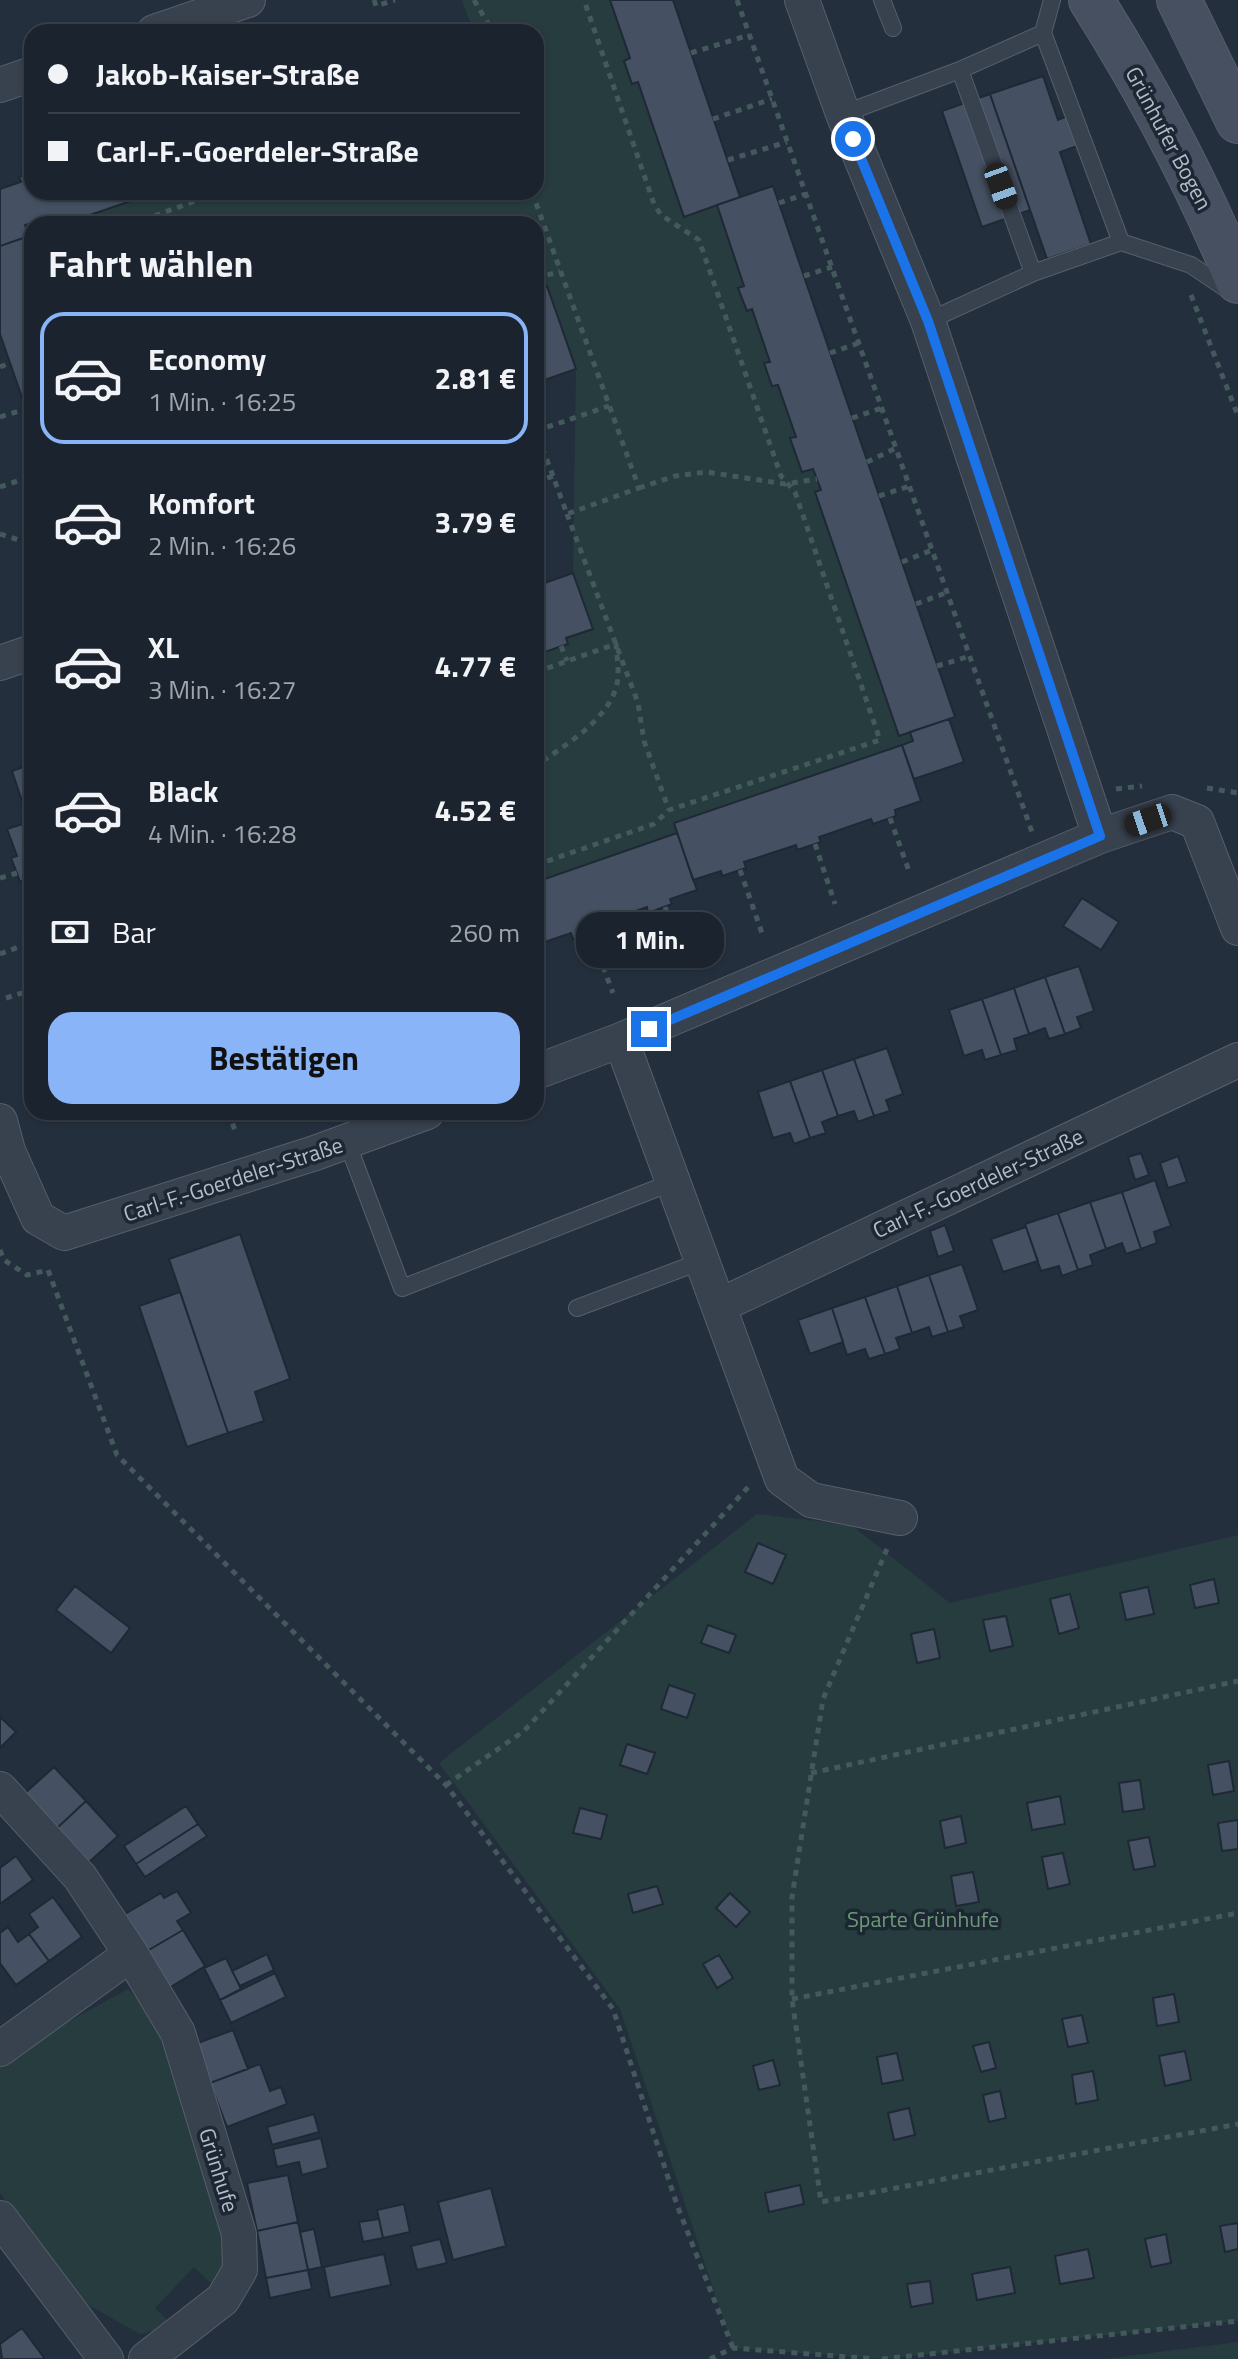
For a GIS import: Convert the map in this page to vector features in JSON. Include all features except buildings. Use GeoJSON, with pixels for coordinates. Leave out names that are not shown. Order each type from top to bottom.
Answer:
{"type":"FeatureCollection","features":[{"type":"Feature","properties":{"kind":"main road","name":"Grünhufer Bogen"},"geometry":{"type":"LineString","coordinates":[[1091,0],[1168,130],[1206,205],[1238,281]]}},
{"type":"Feature","properties":{"kind":"main road"},"geometry":{"type":"LineString","coordinates":[[1179,0],[1238,121]]}},
{"type":"Feature","properties":{"kind":"street"},"geometry":{"type":"LineString","coordinates":[[178,24],[248,0]]}},
{"type":"Feature","properties":{"kind":"street"},"geometry":{"type":"LineString","coordinates":[[802,0],[843,114],[928,321],[1100,836]]}},
{"type":"Feature","properties":{"kind":"street"},"geometry":{"type":"LineString","coordinates":[[0,85],[24,77]]}},
{"type":"Feature","properties":{"kind":"street"},"geometry":{"type":"LineString","coordinates":[[0,663],[24,655]]}},
{"type":"Feature","properties":{"kind":"street"},"geometry":{"type":"LineString","coordinates":[[544,1069],[621,1040],[1100,836],[1172,812],[1197,822],[1238,928]]}},
{"type":"Feature","properties":{"kind":"street"},"geometry":{"type":"LineString","coordinates":[[621,1040],[782,1479],[811,1500],[900,1518]]}},
{"type":"Feature","properties":{"kind":"street","name":"Carl-F.-Goerdeler-Straße"},"geometry":{"type":"LineString","coordinates":[[719,1306],[1238,1060]]}},
{"type":"Feature","properties":{"kind":"street","name":"Carl-F.-Goerdeler-Straße"},"geometry":{"type":"LineString","coordinates":[[3,1142],[38,1218],[64,1233],[347,1142],[406,1120]]}},
{"type":"Feature","properties":{"kind":"street","name":"Grünhufe"},"geometry":{"type":"LineString","coordinates":[[0,1789],[80,1877],[178,2033],[239,2234],[240,2270],[223,2299],[146,2359]]}},
{"type":"Feature","properties":{"kind":"street"},"geometry":{"type":"LineString","coordinates":[[0,2049],[131,1954]]}},
{"type":"Feature","properties":{"kind":"street"},"geometry":{"type":"LineString","coordinates":[[0,2218],[106,2359]]}},
{"type":"Feature","properties":{"kind":"lane"},"geometry":{"type":"LineString","coordinates":[[882,0],[893,28]]}},
{"type":"Feature","properties":{"kind":"lane"},"geometry":{"type":"LineString","coordinates":[[1052,0],[1043,33],[1121,242]]}},
{"type":"Feature","properties":{"kind":"lane"},"geometry":{"type":"LineString","coordinates":[[843,114],[960,70],[1043,33]]}},
{"type":"Feature","properties":{"kind":"lane"},"geometry":{"type":"LineString","coordinates":[[960,70],[1033,273]]}},
{"type":"Feature","properties":{"kind":"lane"},"geometry":{"type":"LineString","coordinates":[[928,321],[1033,273],[1121,242],[1191,265],[1238,297]]}},
{"type":"Feature","properties":{"kind":"lane"},"geometry":{"type":"LineString","coordinates":[[347,1142],[402,1288],[673,1182]]}},
{"type":"Feature","properties":{"kind":"lane"},"geometry":{"type":"LineString","coordinates":[[577,1308],[702,1261]]}},
{"type":"Feature","properties":{"kind":"path"},"geometry":{"type":"LineString","coordinates":[[374,0],[376,6],[395,0]]}},
{"type":"Feature","properties":{"kind":"path"},"geometry":{"type":"LineString","coordinates":[[474,0],[488,24]]}},
{"type":"Feature","properties":{"kind":"path"},"geometry":{"type":"LineString","coordinates":[[544,862],[654,824],[669,810],[880,740],[795,492],[785,484],[699,240],[661,215],[654,204],[584,0]]}},
{"type":"Feature","properties":{"kind":"path"},"geometry":{"type":"LineString","coordinates":[[737,0],[1044,862]]}},
{"type":"Feature","properties":{"kind":"path"},"geometry":{"type":"LineString","coordinates":[[691,53],[749,35]]}},
{"type":"Feature","properties":{"kind":"path"},"geometry":{"type":"LineString","coordinates":[[713,119],[772,99]]}},
{"type":"Feature","properties":{"kind":"path"},"geometry":{"type":"LineString","coordinates":[[728,160],[787,142]]}},
{"type":"Feature","properties":{"kind":"path"},"geometry":{"type":"LineString","coordinates":[[779,203],[806,194]]}},
{"type":"Feature","properties":{"kind":"path"},"geometry":{"type":"LineString","coordinates":[[154,216],[198,200]]}},
{"type":"Feature","properties":{"kind":"path"},"geometry":{"type":"LineString","coordinates":[[544,226],[639,488]]}},
{"type":"Feature","properties":{"kind":"path"},"geometry":{"type":"LineString","coordinates":[[1191,265],[1185,280],[1238,416]]}},
{"type":"Feature","properties":{"kind":"path"},"geometry":{"type":"LineString","coordinates":[[804,276],[832,267]]}},
{"type":"Feature","properties":{"kind":"path"},"geometry":{"type":"LineString","coordinates":[[544,276],[560,271]]}},
{"type":"Feature","properties":{"kind":"path"},"geometry":{"type":"LineString","coordinates":[[830,353],[859,343]]}},
{"type":"Feature","properties":{"kind":"path"},"geometry":{"type":"LineString","coordinates":[[0,367],[10,363]]}},
{"type":"Feature","properties":{"kind":"path"},"geometry":{"type":"LineString","coordinates":[[544,428],[609,406]]}},
{"type":"Feature","properties":{"kind":"path"},"geometry":{"type":"LineString","coordinates":[[852,418],[882,408]]}},
{"type":"Feature","properties":{"kind":"path"},"geometry":{"type":"LineString","coordinates":[[0,417],[24,410]]}},
{"type":"Feature","properties":{"kind":"path"},"geometry":{"type":"LineString","coordinates":[[867,462],[896,448]]}},
{"type":"Feature","properties":{"kind":"path"},"geometry":{"type":"LineString","coordinates":[[544,452],[638,703],[644,741],[669,810]]}},
{"type":"Feature","properties":{"kind":"path"},"geometry":{"type":"LineString","coordinates":[[567,514],[675,476],[707,472],[785,484],[817,479]]}},
{"type":"Feature","properties":{"kind":"path"},"geometry":{"type":"LineString","coordinates":[[544,479],[553,476]]}},
{"type":"Feature","properties":{"kind":"path"},"geometry":{"type":"LineString","coordinates":[[0,487],[24,479]]}},
{"type":"Feature","properties":{"kind":"path"},"geometry":{"type":"LineString","coordinates":[[879,496],[910,486]]}},
{"type":"Feature","properties":{"kind":"path"},"geometry":{"type":"LineString","coordinates":[[0,534],[24,542]]}},
{"type":"Feature","properties":{"kind":"path"},"geometry":{"type":"LineString","coordinates":[[902,562],[932,550]]}},
{"type":"Feature","properties":{"kind":"path"},"geometry":{"type":"LineString","coordinates":[[916,604],[948,592]]}},
{"type":"Feature","properties":{"kind":"path"},"geometry":{"type":"LineString","coordinates":[[544,669],[616,644]]}},
{"type":"Feature","properties":{"kind":"path"},"geometry":{"type":"LineString","coordinates":[[544,760],[586,730],[616,689],[616,644]]}},
{"type":"Feature","properties":{"kind":"path"},"geometry":{"type":"LineString","coordinates":[[561,646],[567,661]]}},
{"type":"Feature","properties":{"kind":"path"},"geometry":{"type":"LineString","coordinates":[[937,666],[970,656]]}},
{"type":"Feature","properties":{"kind":"path"},"geometry":{"type":"LineString","coordinates":[[890,818],[909,871]]}},
{"type":"Feature","properties":{"kind":"path"},"geometry":{"type":"LineString","coordinates":[[815,844],[835,904]]}},
{"type":"Feature","properties":{"kind":"path"},"geometry":{"type":"LineString","coordinates":[[740,870],[762,933]]}},
{"type":"Feature","properties":{"kind":"path"},"geometry":{"type":"LineString","coordinates":[[0,878],[17,873]]}},
{"type":"Feature","properties":{"kind":"path"},"geometry":{"type":"LineString","coordinates":[[665,907],[686,964]]}},
{"type":"Feature","properties":{"kind":"path"},"geometry":{"type":"LineString","coordinates":[[590,933],[613,993]]}},
{"type":"Feature","properties":{"kind":"path"},"geometry":{"type":"LineString","coordinates":[[0,954],[24,945]]}},
{"type":"Feature","properties":{"kind":"path"},"geometry":{"type":"LineString","coordinates":[[6,998],[24,992]]}},
{"type":"Feature","properties":{"kind":"path"},"geometry":{"type":"LineString","coordinates":[[232,1120],[236,1134]]}},
{"type":"Feature","properties":{"kind":"path"},"geometry":{"type":"LineString","coordinates":[[0,1250],[4,1260],[27,1275],[48,1270],[117,1455],[446,1785],[613,2009],[677,2205],[733,2348]]}},
{"type":"Feature","properties":{"kind":"path"},"geometry":{"type":"LineString","coordinates":[[446,1785],[524,1731],[773,1460]]}},
{"type":"Feature","properties":{"kind":"path"},"geometry":{"type":"LineString","coordinates":[[900,1518],[823,1699],[792,1897],[792,1999],[821,2202],[1238,2124]]}},
{"type":"Feature","properties":{"kind":"path"},"geometry":{"type":"LineString","coordinates":[[811,1773],[1238,1681]]}},
{"type":"Feature","properties":{"kind":"path"},"geometry":{"type":"LineString","coordinates":[[792,1999],[1238,1913]]}},
{"type":"Feature","properties":{"kind":"path"},"geometry":{"type":"LineString","coordinates":[[882,2359],[1238,2321]]}},
{"type":"Feature","properties":{"kind":"path"},"geometry":{"type":"LineString","coordinates":[[710,2359],[733,2348],[875,2359]]}},
{"type":"Feature","properties":{"kind":"green space"},"geometry":{"type":"Polygon","coordinates":[[[462,0],[610,0],[630,58],[624,61],[638,82],[683,216],[717,205],[744,286],[739,289],[746,311],[752,309],[770,362],[765,364],[772,386],[778,385],[796,437],[790,439],[802,472],[813,469],[821,490],[815,493],[899,736],[910,732],[913,741],[674,823],[677,833],[544,879],[544,649],[545,652],[566,638],[593,629],[573,573],[576,369],[547,286],[544,287],[544,216],[87,216],[134,200],[544,200],[544,24],[470,24],[462,0]]]}},
{"type":"Feature","properties":{"kind":"green space","name":"Sparte Grünhufe"},"geometry":{"type":"Polygon","coordinates":[[[757,1514],[851,1525],[950,1603],[1238,1535],[1238,2321],[882,2359],[733,2348],[620,2009],[439,1763],[757,1514]]]}},
{"type":"Feature","properties":{"kind":"green space"},"geometry":{"type":"Polygon","coordinates":[[[128,1989],[162,2026],[225,2231],[225,2260],[216,2288],[194,2267],[155,2308],[174,2327],[140,2334],[74,2297],[0,2193],[0,2059],[128,1989]]]}},
{"type":"Feature","properties":{"kind":"green space"},"geometry":{"type":"Polygon","coordinates":[[[1238,2342],[1238,2359],[1104,2359],[1238,2342]]]}},
{"type":"Feature","properties":{"kind":"route"},"geometry":{"type":"LineString","coordinates":[[649,1029],[1100,836],[928,321],[853,139]]}}]}
